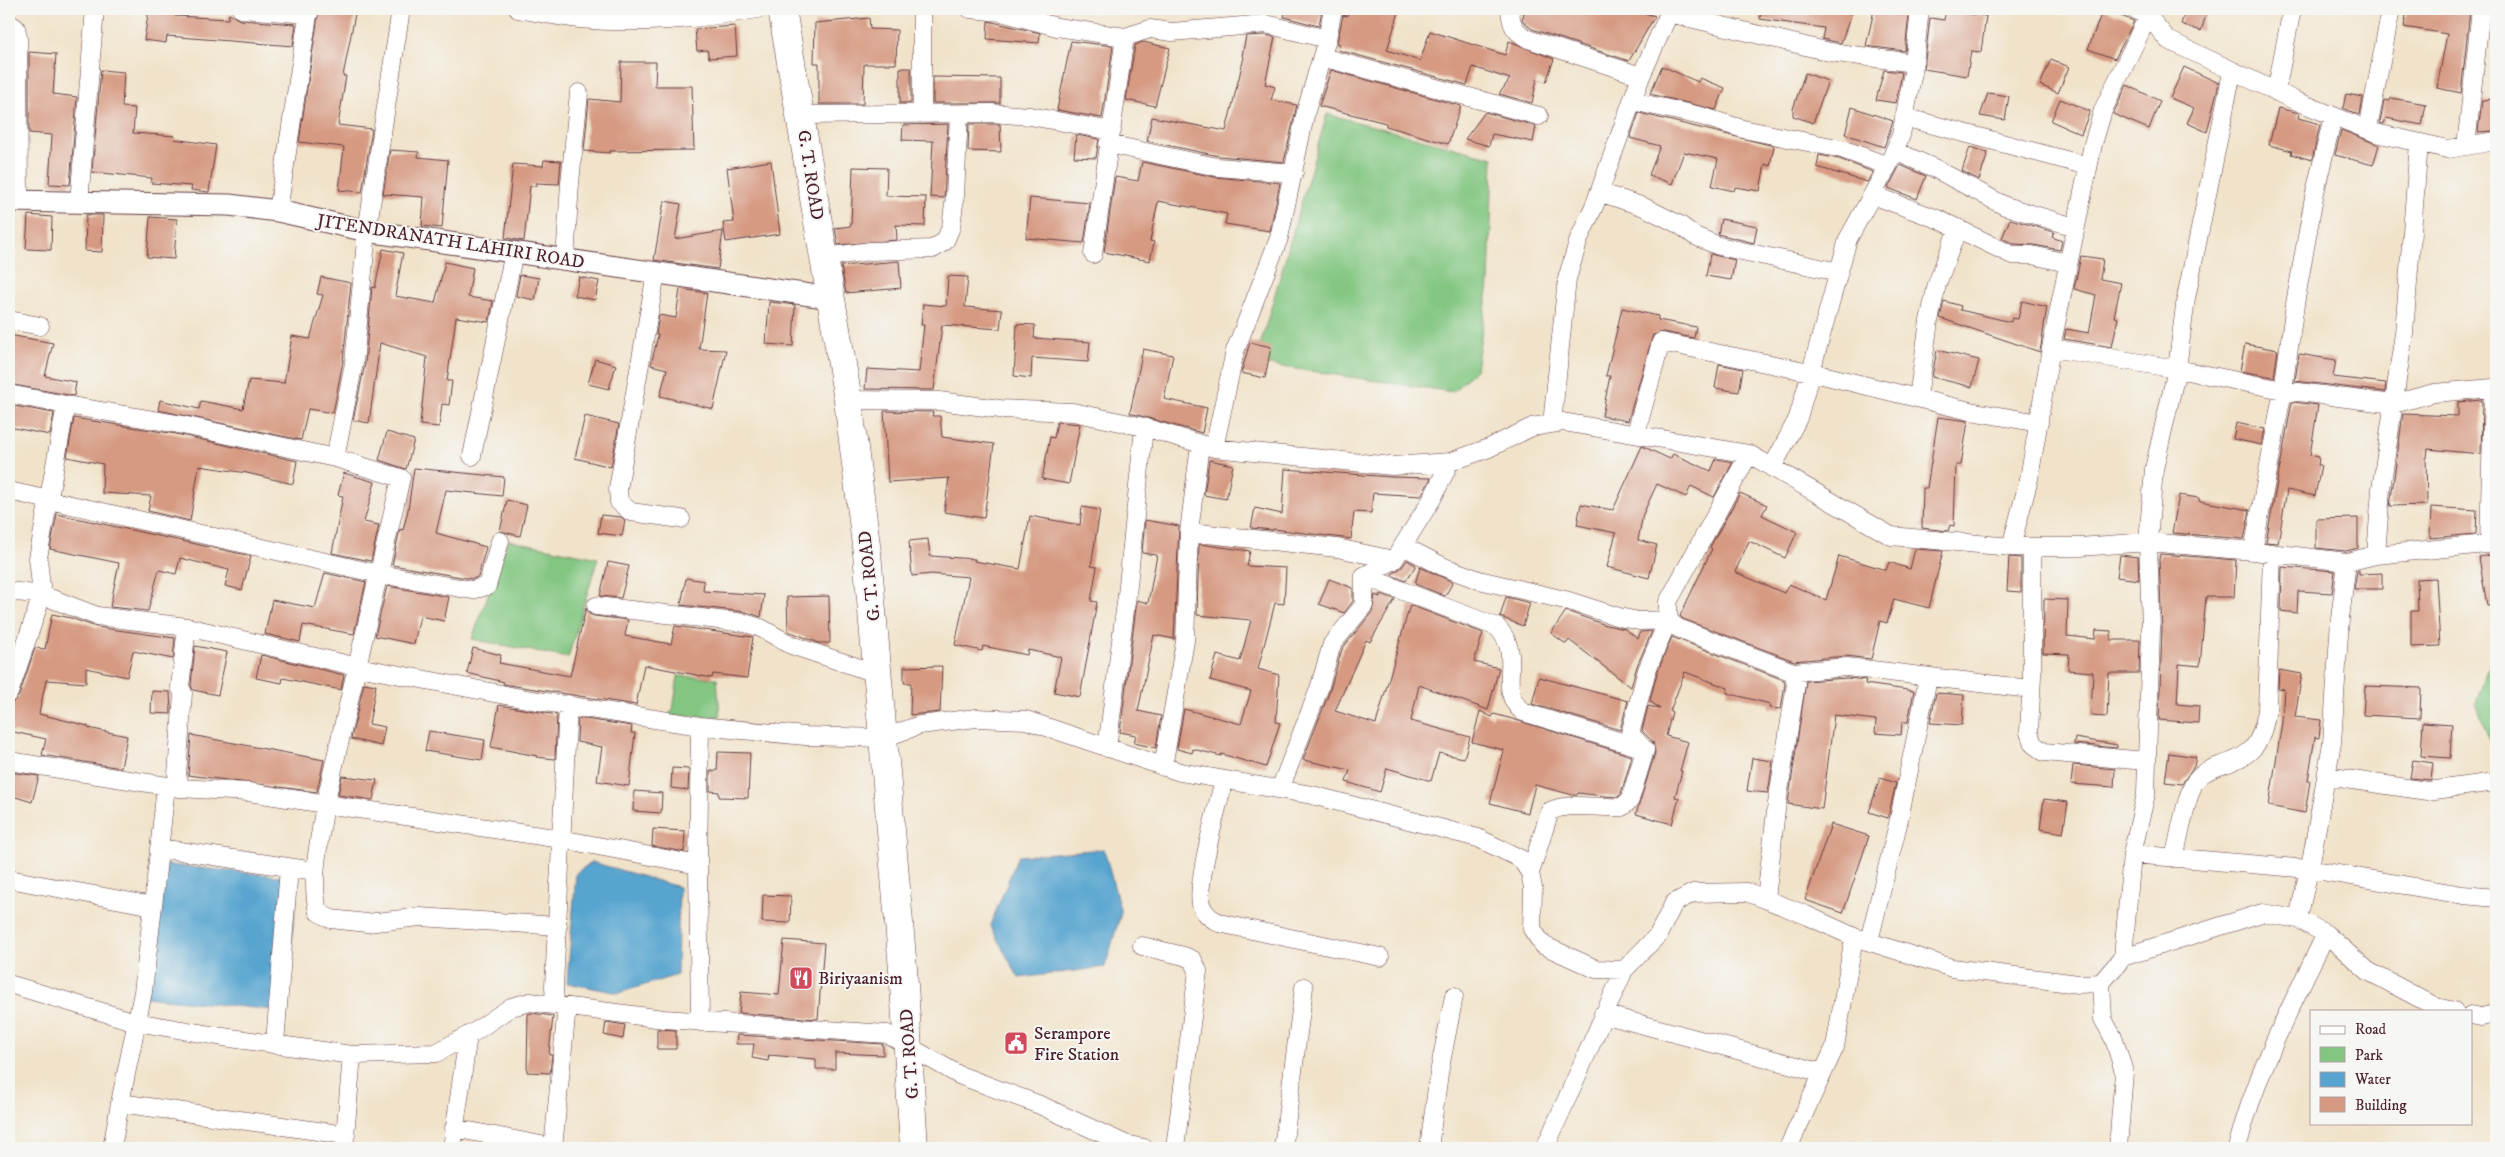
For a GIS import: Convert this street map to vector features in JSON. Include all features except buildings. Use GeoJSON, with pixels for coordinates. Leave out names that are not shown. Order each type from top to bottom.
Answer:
{"type":"FeatureCollection","features":[{"type":"Feature","properties":{"kind":"main road","name":"G. T. ROAD"},"geometry":{"type":"LineString","coordinates":[[782,9],[802,116],[848,400],[867,553],[908,1046],[914,1148]]}},
{"type":"Feature","properties":{"kind":"street"},"geometry":{"type":"LineString","coordinates":[[79,202],[95,9]]}},
{"type":"Feature","properties":{"kind":"street"},"geometry":{"type":"LineString","coordinates":[[241,9],[309,11],[278,211]]}},
{"type":"Feature","properties":{"kind":"street"},"geometry":{"type":"LineString","coordinates":[[335,458],[354,363],[368,231],[401,9]]}},
{"type":"Feature","properties":{"kind":"street"},"geometry":{"type":"LineString","coordinates":[[518,9],[578,19],[634,22],[706,18],[758,9]]}},
{"type":"Feature","properties":{"kind":"street"},"geometry":{"type":"LineString","coordinates":[[922,9],[922,114]]}},
{"type":"Feature","properties":{"kind":"street"},"geometry":{"type":"LineString","coordinates":[[970,9],[1002,12],[1058,27],[1125,37],[1150,29],[1172,32],[1266,24],[1327,39]]}},
{"type":"Feature","properties":{"kind":"street"},"geometry":{"type":"LineString","coordinates":[[1163,767],[1185,642],[1189,532],[1207,446],[1235,351],[1279,238],[1306,111],[1327,39],[1333,9]]}},
{"type":"Feature","properties":{"kind":"street"},"geometry":{"type":"LineString","coordinates":[[1510,9],[1510,21],[1516,32],[1528,39],[1641,76]]}},
{"type":"Feature","properties":{"kind":"street"},"geometry":{"type":"LineString","coordinates":[[1772,468],[1798,418],[1848,239],[1891,159],[1904,117],[1914,63],[1920,9]]}},
{"type":"Feature","properties":{"kind":"street"},"geometry":{"type":"LineString","coordinates":[[2276,92],[2292,9]]}},
{"type":"Feature","properties":{"kind":"street"},"geometry":{"type":"LineString","coordinates":[[2368,129],[2391,9]]}},
{"type":"Feature","properties":{"kind":"street"},"geometry":{"type":"LineString","coordinates":[[2466,146],[2481,9]]}},
{"type":"Feature","properties":{"kind":"street"},"geometry":{"type":"LineString","coordinates":[[1552,424],[1568,279],[1579,239],[1599,192],[1641,76],[1670,11],[1830,52],[1914,63]]}},
{"type":"Feature","properties":{"kind":"street"},"geometry":{"type":"LineString","coordinates":[[2012,547],[2029,478],[2051,348],[2088,166],[2103,110],[2141,12],[2168,40],[2276,92],[2368,129],[2448,149],[2496,141]]}},
{"type":"Feature","properties":{"kind":"street"},"geometry":{"type":"LineString","coordinates":[[9,23],[16,28],[18,36],[13,89],[14,201]]}},
{"type":"Feature","properties":{"kind":"street"},"geometry":{"type":"LineString","coordinates":[[1093,254],[1125,37]]}},
{"type":"Feature","properties":{"kind":"street"},"geometry":{"type":"LineString","coordinates":[[1322,57],[1539,116]]}},
{"type":"Feature","properties":{"kind":"street"},"geometry":{"type":"LineString","coordinates":[[2123,957],[2132,854],[2146,794],[2151,629],[2148,542],[2154,469],[2178,369],[2186,298],[2232,72]]}},
{"type":"Feature","properties":{"kind":"street"},"geometry":{"type":"LineString","coordinates":[[565,260],[579,93]]}},
{"type":"Feature","properties":{"kind":"street"},"geometry":{"type":"LineString","coordinates":[[1632,101],[1701,116],[1743,129],[1934,168],[2005,206],[2075,226]]}},
{"type":"Feature","properties":{"kind":"street"},"geometry":{"type":"LineString","coordinates":[[802,116],[922,114],[1030,116],[1217,167],[1294,173]]}},
{"type":"Feature","properties":{"kind":"street"},"geometry":{"type":"LineString","coordinates":[[824,257],[871,251],[933,249],[945,241],[951,227],[955,196],[960,114]]}},
{"type":"Feature","properties":{"kind":"street"},"geometry":{"type":"LineString","coordinates":[[2253,551],[2283,390],[2312,207],[2333,116]]}},
{"type":"Feature","properties":{"kind":"street"},"geometry":{"type":"LineString","coordinates":[[1904,117],[2088,166]]}},
{"type":"Feature","properties":{"kind":"street"},"geometry":{"type":"LineString","coordinates":[[2376,555],[2381,488],[2404,333],[2419,143]]}},
{"type":"Feature","properties":{"kind":"street"},"geometry":{"type":"LineString","coordinates":[[1599,192],[1644,207],[1680,225],[1695,236],[1720,246],[1838,272]]}},
{"type":"Feature","properties":{"kind":"street"},"geometry":{"type":"LineString","coordinates":[[1873,195],[1958,228],[2012,255],[2032,255],[2068,263]]}},
{"type":"Feature","properties":{"kind":"street","name":"JITENDRANATH LAHIRI ROAD"},"geometry":{"type":"LineString","coordinates":[[14,201],[229,204],[278,211],[368,231],[831,298]]}},
{"type":"Feature","properties":{"kind":"street"},"geometry":{"type":"LineString","coordinates":[[1918,398],[1929,321],[1937,284],[1958,228]]}},
{"type":"Feature","properties":{"kind":"street"},"geometry":{"type":"LineString","coordinates":[[472,456],[514,252]]}},
{"type":"Feature","properties":{"kind":"street"},"geometry":{"type":"LineString","coordinates":[[656,273],[618,489],[620,502],[631,512],[681,519]]}},
{"type":"Feature","properties":{"kind":"street"},"geometry":{"type":"LineString","coordinates":[[9,320],[40,326]]}},
{"type":"Feature","properties":{"kind":"street"},"geometry":{"type":"LineString","coordinates":[[1636,433],[1661,342],[1810,372],[1970,411],[2039,423]]}},
{"type":"Feature","properties":{"kind":"street"},"geometry":{"type":"LineString","coordinates":[[848,400],[939,401],[1000,409],[1073,412],[1144,427],[1207,446],[1392,466],[1450,462],[1489,448],[1532,427],[1563,422],[1636,433],[1749,454],[1891,536],[2012,547],[2148,542],[2253,551],[2347,562],[2376,555],[2493,544],[2495,388],[2434,393],[2393,404],[2283,390],[2178,369],[2051,348]]}},
{"type":"Feature","properties":{"kind":"street"},"geometry":{"type":"LineString","coordinates":[[9,394],[66,406],[178,424],[335,458],[401,478],[325,804],[315,871],[315,900],[318,912],[331,919],[366,923],[420,916],[558,926]]}},
{"type":"Feature","properties":{"kind":"street"},"geometry":{"type":"LineString","coordinates":[[9,693],[42,595],[38,558],[66,406]]}},
{"type":"Feature","properties":{"kind":"street"},"geometry":{"type":"LineString","coordinates":[[1107,748],[1127,595],[1144,427]]}},
{"type":"Feature","properties":{"kind":"street"},"geometry":{"type":"LineString","coordinates":[[1645,750],[1630,734],[1638,697],[1668,620],[1668,602],[1749,454]]}},
{"type":"Feature","properties":{"kind":"street"},"geometry":{"type":"LineString","coordinates":[[1364,576],[1399,553],[1432,500],[1450,462]]}},
{"type":"Feature","properties":{"kind":"street"},"geometry":{"type":"LineString","coordinates":[[9,490],[380,574],[472,590],[486,586],[500,541]]}},
{"type":"Feature","properties":{"kind":"street"},"geometry":{"type":"LineString","coordinates":[[1189,532],[1399,553],[1478,580],[1569,601],[1619,617],[1639,621],[1668,620],[1678,628],[1794,672],[1846,668],[2030,689]]}},
{"type":"Feature","properties":{"kind":"street"},"geometry":{"type":"LineString","coordinates":[[2032,547],[2029,732],[2033,744],[2044,752],[2146,761]]}},
{"type":"Feature","properties":{"kind":"street"},"geometry":{"type":"LineString","coordinates":[[2174,858],[2196,779],[2208,769],[2234,762],[2256,746],[2263,735],[2267,710],[2272,553]]}},
{"type":"Feature","properties":{"kind":"street"},"geometry":{"type":"LineString","coordinates":[[2298,919],[2309,870],[2332,743],[2340,619],[2347,562]]}},
{"type":"Feature","properties":{"kind":"street"},"geometry":{"type":"LineString","coordinates":[[1364,576],[1497,627],[1507,637],[1512,656],[1509,689],[1513,704],[1523,712],[1645,750]]}},
{"type":"Feature","properties":{"kind":"street"},"geometry":{"type":"LineString","coordinates":[[1280,790],[1319,689],[1332,644],[1364,605],[1364,576]]}},
{"type":"Feature","properties":{"kind":"street"},"geometry":{"type":"LineString","coordinates":[[9,591],[42,595],[97,616],[187,627],[358,666],[532,700],[568,704],[700,726],[805,736],[883,738],[920,725],[976,718],[1026,720],[1180,772],[1312,795],[1478,838],[1521,858],[1530,873],[1533,888],[1532,929],[1543,945],[1596,969],[1624,970]]}},
{"type":"Feature","properties":{"kind":"street"},"geometry":{"type":"LineString","coordinates":[[596,606],[744,623],[761,628],[798,648],[878,674]]}},
{"type":"Feature","properties":{"kind":"street"},"geometry":{"type":"LineString","coordinates":[[112,1148],[143,992],[158,848],[177,774],[183,693],[180,687],[187,627]]}},
{"type":"Feature","properties":{"kind":"street"},"geometry":{"type":"LineString","coordinates":[[1766,900],[1776,810],[1796,684],[1794,672]]}},
{"type":"Feature","properties":{"kind":"street"},"geometry":{"type":"LineString","coordinates":[[1788,1148],[1835,1047],[1862,939],[1898,824],[1928,678]]}},
{"type":"Feature","properties":{"kind":"street"},"geometry":{"type":"LineString","coordinates":[[454,1128],[555,1148],[561,1006],[554,986],[568,704]]}},
{"type":"Feature","properties":{"kind":"street"},"geometry":{"type":"LineString","coordinates":[[700,726],[698,865],[700,1022]]}},
{"type":"Feature","properties":{"kind":"street"},"geometry":{"type":"LineString","coordinates":[[1530,873],[1550,811],[1560,807],[1622,807],[1630,800],[1645,750]]}},
{"type":"Feature","properties":{"kind":"street"},"geometry":{"type":"LineString","coordinates":[[9,761],[174,787],[248,792],[561,839],[698,865]]}},
{"type":"Feature","properties":{"kind":"street"},"geometry":{"type":"LineString","coordinates":[[2326,776],[2428,791],[2496,782]]}},
{"type":"Feature","properties":{"kind":"street"},"geometry":{"type":"LineString","coordinates":[[1224,780],[1202,882],[1201,903],[1207,915],[1219,923],[1380,957]]}},
{"type":"Feature","properties":{"kind":"street"},"geometry":{"type":"LineString","coordinates":[[158,848],[315,871]]}},
{"type":"Feature","properties":{"kind":"street"},"geometry":{"type":"LineString","coordinates":[[2132,854],[2309,870],[2463,895],[2496,898]]}},
{"type":"Feature","properties":{"kind":"street"},"geometry":{"type":"LineString","coordinates":[[275,1043],[289,868]]}},
{"type":"Feature","properties":{"kind":"street"},"geometry":{"type":"LineString","coordinates":[[9,879],[153,906]]}},
{"type":"Feature","properties":{"kind":"street"},"geometry":{"type":"LineString","coordinates":[[1545,1148],[1624,970],[1658,935],[1674,903],[1694,893],[1747,892],[1862,939],[1952,968],[2078,984],[2101,982],[2123,957],[2201,934],[2262,913],[2298,919],[2326,934],[2368,971],[2436,1007],[2450,1010]]}},
{"type":"Feature","properties":{"kind":"street"},"geometry":{"type":"LineString","coordinates":[[2237,1148],[2257,1083],[2282,1023],[2326,934]]}},
{"type":"Feature","properties":{"kind":"street"},"geometry":{"type":"LineString","coordinates":[[1142,946],[1193,960],[1198,971],[1175,1148]]}},
{"type":"Feature","properties":{"kind":"street"},"geometry":{"type":"LineString","coordinates":[[2101,982],[2103,1018],[2114,1039],[2124,1072],[2118,1148]]}},
{"type":"Feature","properties":{"kind":"street"},"geometry":{"type":"LineString","coordinates":[[9,984],[136,1022],[223,1037],[352,1055],[436,1052],[468,1035],[511,1007],[530,1002],[700,1022],[886,1034],[959,1075],[1040,1105],[1125,1144],[1144,1148]]}},
{"type":"Feature","properties":{"kind":"street"},"geometry":{"type":"LineString","coordinates":[[1283,1148],[1304,987]]}},
{"type":"Feature","properties":{"kind":"street"},"geometry":{"type":"LineString","coordinates":[[1429,1148],[1439,1072],[1454,996]]}},
{"type":"Feature","properties":{"kind":"street"},"geometry":{"type":"LineString","coordinates":[[1603,1014],[1823,1072]]}},
{"type":"Feature","properties":{"kind":"street"},"geometry":{"type":"LineString","coordinates":[[2472,1015],[2481,1017],[2496,1014]]}},
{"type":"Feature","properties":{"kind":"street"},"geometry":{"type":"LineString","coordinates":[[452,1148],[468,1035]]}},
{"type":"Feature","properties":{"kind":"street"},"geometry":{"type":"LineString","coordinates":[[120,1103],[345,1142],[352,1055]]}},
{"type":"Feature","properties":{"kind":"green space"},"geometry":{"type":"Polygon","coordinates":[[[1327,114],[1493,158],[1489,284],[1476,369],[1453,392],[1255,363],[1327,114]]]}},
{"type":"Feature","properties":{"kind":"green space"},"geometry":{"type":"Polygon","coordinates":[[[508,540],[598,558],[568,658],[472,639],[508,540]]]}},
{"type":"Feature","properties":{"kind":"green space"},"geometry":{"type":"Polygon","coordinates":[[[2496,645],[2496,760],[2476,703],[2496,645]]]}},
{"type":"Feature","properties":{"kind":"green space"},"geometry":{"type":"Polygon","coordinates":[[[678,676],[717,678],[720,717],[668,716],[673,710],[678,676]]]}},
{"type":"Feature","properties":{"kind":"water"},"geometry":{"type":"Polygon","coordinates":[[[1104,849],[1121,913],[1105,967],[1019,978],[990,926],[1018,856],[1104,849]]]}},
{"type":"Feature","properties":{"kind":"water"},"geometry":{"type":"Polygon","coordinates":[[[592,862],[679,887],[677,975],[619,993],[567,983],[576,873],[592,862]]]}},
{"type":"Feature","properties":{"kind":"water"},"geometry":{"type":"Polygon","coordinates":[[[160,864],[298,878],[284,1011],[145,997],[160,864]]]}},
{"type":"Feature","properties":{"kind":"place","name":"Biriyaanism"},"geometry":{"type":"Point","coordinates":[801,978]}},
{"type":"Feature","properties":{"kind":"place","name":"Serampore Fire Station"},"geometry":{"type":"Point","coordinates":[1016,1043]}}]}
